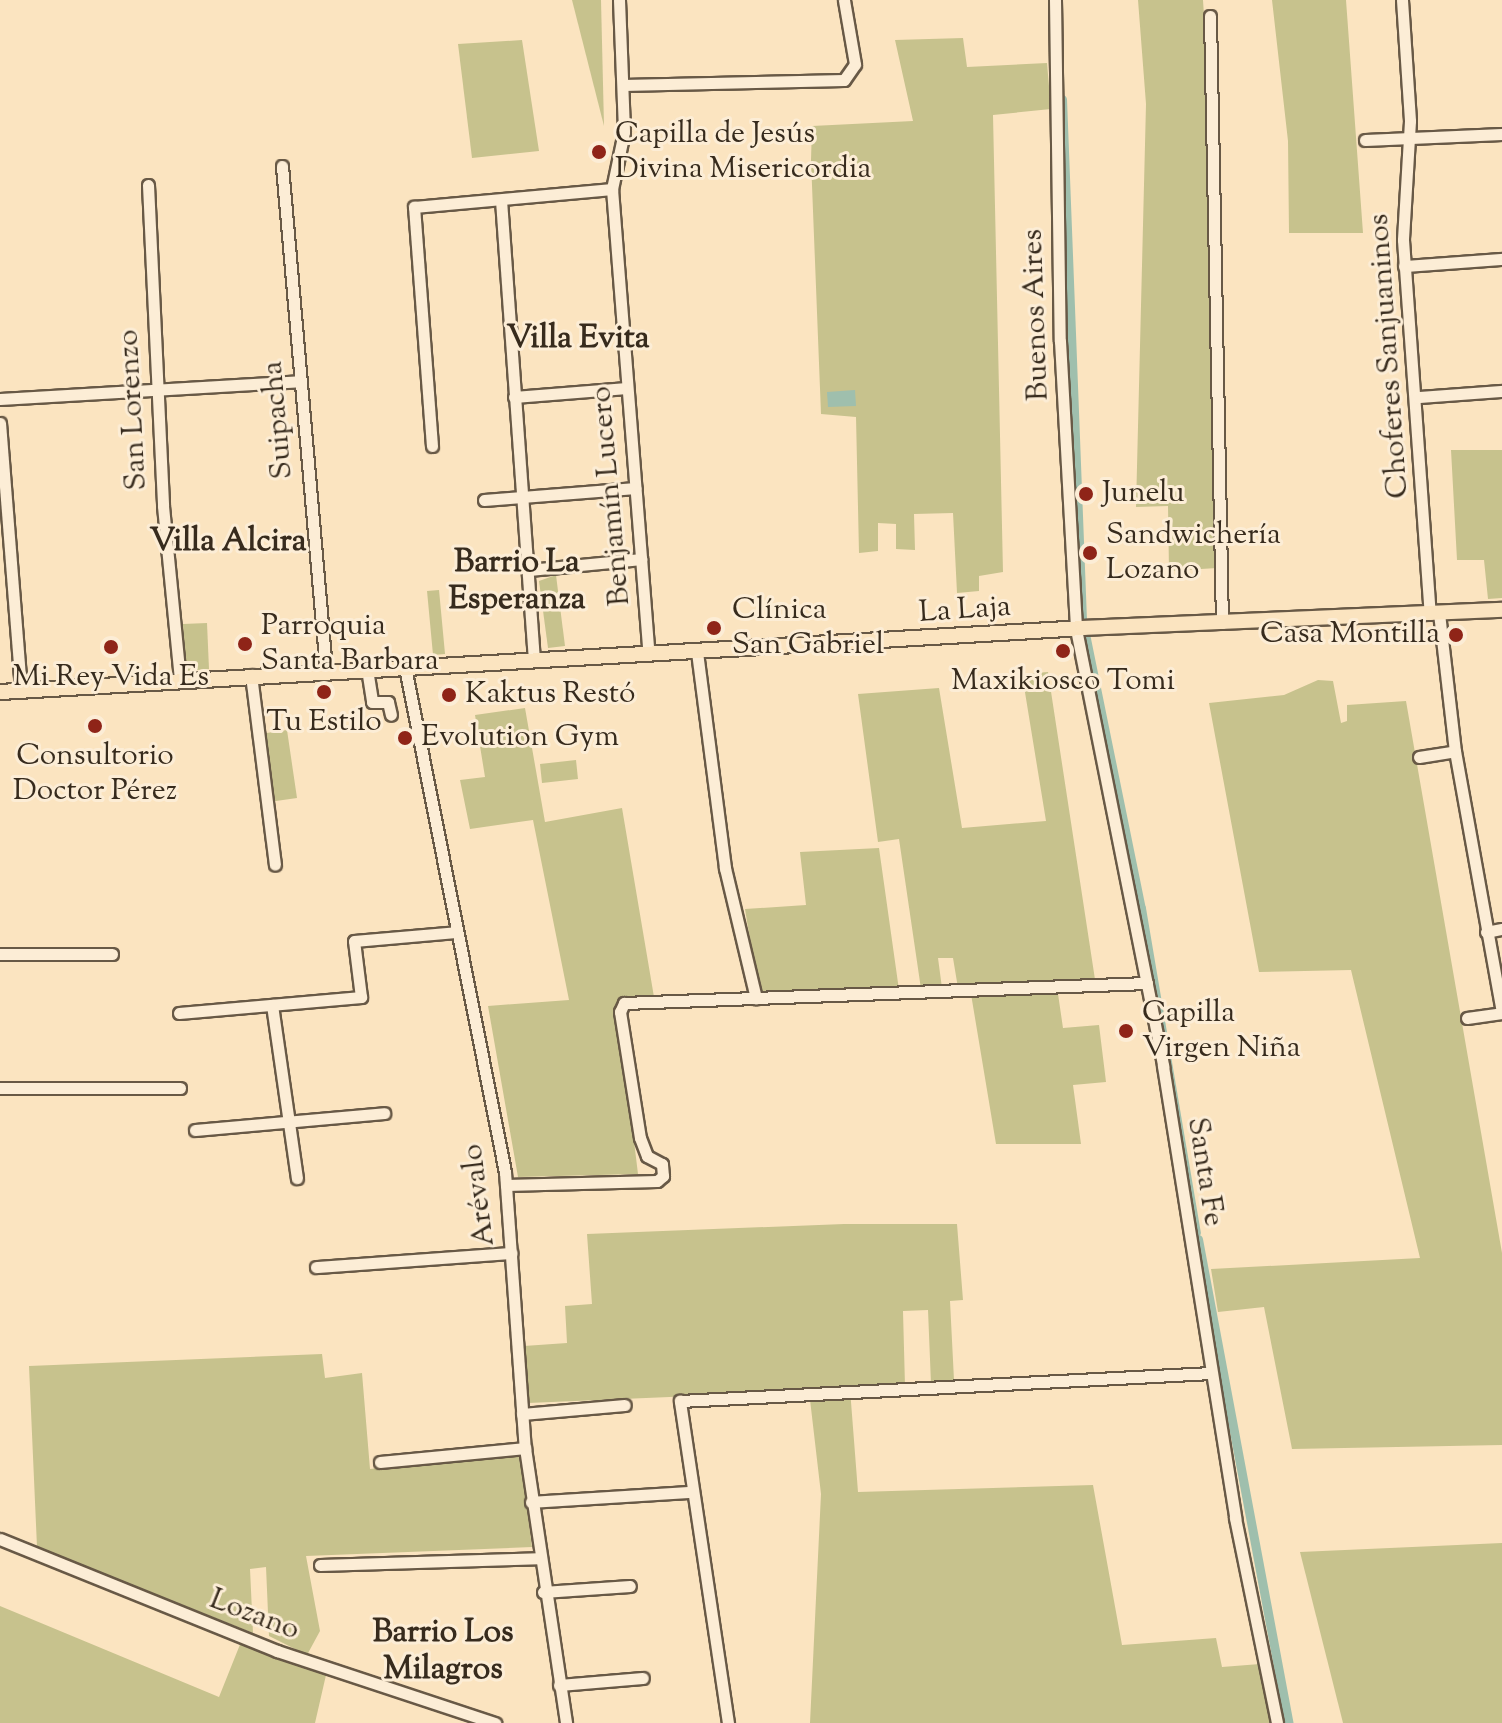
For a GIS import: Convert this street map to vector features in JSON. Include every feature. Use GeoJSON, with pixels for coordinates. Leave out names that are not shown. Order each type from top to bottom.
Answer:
{"type":"FeatureCollection","features":[{"type":"Feature","properties":{"kind":"main road","name":"La Laja"},"geometry":{"type":"LineString","coordinates":[[0,692],[326,670],[1082,629],[1502,610]]}},
{"type":"Feature","properties":{"kind":"street","name":"Benjamín Lucero"},"geometry":{"type":"LineString","coordinates":[[619,0],[624,132],[612,189],[649,654]]}},
{"type":"Feature","properties":{"kind":"street"},"geometry":{"type":"LineString","coordinates":[[623,85],[844,80],[855,64],[844,0]]}},
{"type":"Feature","properties":{"kind":"street","name":"Buenos Aires"},"geometry":{"type":"LineString","coordinates":[[1055,0],[1060,341],[1082,629]]}},
{"type":"Feature","properties":{"kind":"street","name":"Choferes Sanjuaninos"},"geometry":{"type":"LineString","coordinates":[[1402,0],[1408,136],[1404,266],[1418,397],[1434,614],[1502,1013]]}},
{"type":"Feature","properties":{"kind":"street"},"geometry":{"type":"LineString","coordinates":[[1210,16],[1222,623]]}},
{"type":"Feature","properties":{"kind":"street"},"geometry":{"type":"LineString","coordinates":[[1365,140],[1502,134]]}},
{"type":"Feature","properties":{"kind":"street","name":"Suipacha"},"geometry":{"type":"LineString","coordinates":[[282,166],[326,670]]}},
{"type":"Feature","properties":{"kind":"street","name":"San Lorenzo"},"geometry":{"type":"LineString","coordinates":[[148,185],[156,389],[180,680]]}},
{"type":"Feature","properties":{"kind":"street"},"geometry":{"type":"LineString","coordinates":[[432,446],[414,207],[612,189]]}},
{"type":"Feature","properties":{"kind":"street"},"geometry":{"type":"LineString","coordinates":[[501,200],[534,660]]}},
{"type":"Feature","properties":{"kind":"street"},"geometry":{"type":"LineString","coordinates":[[1404,266],[1502,259]]}},
{"type":"Feature","properties":{"kind":"street"},"geometry":{"type":"LineString","coordinates":[[0,399],[299,381]]}},
{"type":"Feature","properties":{"kind":"street"},"geometry":{"type":"LineString","coordinates":[[514,397],[627,388]]}},
{"type":"Feature","properties":{"kind":"street"},"geometry":{"type":"LineString","coordinates":[[1418,397],[1502,391]]}},
{"type":"Feature","properties":{"kind":"street"},"geometry":{"type":"LineString","coordinates":[[0,423],[21,690]]}},
{"type":"Feature","properties":{"kind":"street"},"geometry":{"type":"LineString","coordinates":[[484,500],[636,488]]}},
{"type":"Feature","properties":{"kind":"street"},"geometry":{"type":"LineString","coordinates":[[529,570],[641,559]]}},
{"type":"Feature","properties":{"kind":"street","name":"Santa Fe"},"geometry":{"type":"LineString","coordinates":[[1082,629],[1147,983],[1211,1373],[1277,1723]]}},
{"type":"Feature","properties":{"kind":"street"},"geometry":{"type":"LineString","coordinates":[[697,652],[725,868],[756,998]]}},
{"type":"Feature","properties":{"kind":"street","name":"Arévalo"},"geometry":{"type":"LineString","coordinates":[[405,667],[506,1185],[531,1502],[566,1723]]}},
{"type":"Feature","properties":{"kind":"street"},"geometry":{"type":"LineString","coordinates":[[367,669],[372,702],[388,702],[391,715]]}},
{"type":"Feature","properties":{"kind":"street"},"geometry":{"type":"LineString","coordinates":[[251,675],[275,864]]}},
{"type":"Feature","properties":{"kind":"street"},"geometry":{"type":"LineString","coordinates":[[1419,757],[1455,751]]}},
{"type":"Feature","properties":{"kind":"street"},"geometry":{"type":"LineString","coordinates":[[1486,932],[1502,929]]}},
{"type":"Feature","properties":{"kind":"street"},"geometry":{"type":"LineString","coordinates":[[179,1013],[361,997],[354,941],[456,932]]}},
{"type":"Feature","properties":{"kind":"street"},"geometry":{"type":"LineString","coordinates":[[0,954],[112,954]]}},
{"type":"Feature","properties":{"kind":"street"},"geometry":{"type":"LineString","coordinates":[[506,1185],[657,1181],[663,1176],[662,1164],[642,1149],[620,1006],[1147,983]]}},
{"type":"Feature","properties":{"kind":"street"},"geometry":{"type":"LineString","coordinates":[[272,1005],[297,1178]]}},
{"type":"Feature","properties":{"kind":"street"},"geometry":{"type":"LineString","coordinates":[[1467,1018],[1502,1013]]}},
{"type":"Feature","properties":{"kind":"street"},"geometry":{"type":"LineString","coordinates":[[0,1088],[180,1088]]}},
{"type":"Feature","properties":{"kind":"street"},"geometry":{"type":"LineString","coordinates":[[195,1130],[384,1113]]}},
{"type":"Feature","properties":{"kind":"street"},"geometry":{"type":"LineString","coordinates":[[316,1267],[511,1253]]}},
{"type":"Feature","properties":{"kind":"street"},"geometry":{"type":"LineString","coordinates":[[728,1723],[691,1492],[680,1401],[1211,1373]]}},
{"type":"Feature","properties":{"kind":"street"},"geometry":{"type":"LineString","coordinates":[[522,1414],[625,1405]]}},
{"type":"Feature","properties":{"kind":"street"},"geometry":{"type":"LineString","coordinates":[[380,1462],[525,1448]]}},
{"type":"Feature","properties":{"kind":"street"},"geometry":{"type":"LineString","coordinates":[[531,1502],[691,1492]]}},
{"type":"Feature","properties":{"kind":"street","name":"Lozano"},"geometry":{"type":"LineString","coordinates":[[0,1539],[277,1651],[495,1723]]}},
{"type":"Feature","properties":{"kind":"street"},"geometry":{"type":"LineString","coordinates":[[320,1565],[538,1558]]}},
{"type":"Feature","properties":{"kind":"street"},"geometry":{"type":"LineString","coordinates":[[543,1592],[630,1586]]}},
{"type":"Feature","properties":{"kind":"street"},"geometry":{"type":"LineString","coordinates":[[559,1685],[643,1678]]}},
{"type":"Feature","properties":{"kind":"shaded area"},"geometry":{"type":"Polygon","coordinates":[[[572,0],[601,0],[604,126],[572,0]]]}},
{"type":"Feature","properties":{"kind":"shaded area"},"geometry":{"type":"Polygon","coordinates":[[[1138,0],[1203,0],[1210,109],[1217,568],[1169,571],[1168,506],[1136,507],[1146,104],[1138,0]]]}},
{"type":"Feature","properties":{"kind":"shaded area"},"geometry":{"type":"Polygon","coordinates":[[[1272,0],[1346,0],[1363,233],[1289,233],[1288,141],[1272,0]]]}},
{"type":"Feature","properties":{"kind":"shaded area"},"geometry":{"type":"Polygon","coordinates":[[[963,38],[967,67],[1047,63],[1051,109],[993,115],[1003,572],[979,576],[979,591],[957,593],[953,513],[914,514],[915,550],[896,549],[896,524],[878,523],[878,551],[859,553],[856,417],[821,414],[811,160],[812,126],[913,121],[895,40],[963,38]]]}},
{"type":"Feature","properties":{"kind":"shaded area"},"geometry":{"type":"Polygon","coordinates":[[[522,40],[539,151],[472,158],[458,44],[522,40]]]}},
{"type":"Feature","properties":{"kind":"shaded area"},"geometry":{"type":"Polygon","coordinates":[[[855,390],[856,406],[828,407],[827,392],[855,390]]]}},
{"type":"Feature","properties":{"kind":"shaded area"},"geometry":{"type":"Polygon","coordinates":[[[1451,450],[1502,450],[1502,598],[1488,599],[1484,560],[1457,560],[1451,450]]]}},
{"type":"Feature","properties":{"kind":"shaded area"},"geometry":{"type":"Polygon","coordinates":[[[556,575],[565,646],[548,648],[539,581],[556,575]]]}},
{"type":"Feature","properties":{"kind":"shaded area"},"geometry":{"type":"Polygon","coordinates":[[[439,590],[445,654],[433,655],[427,591],[439,590]]]}},
{"type":"Feature","properties":{"kind":"shaded area"},"geometry":{"type":"Polygon","coordinates":[[[207,623],[209,669],[185,671],[183,624],[207,623]]]}},
{"type":"Feature","properties":{"kind":"shaded area"},"geometry":{"type":"Polygon","coordinates":[[[1048,672],[1096,986],[1057,987],[1063,1028],[1099,1025],[1106,1082],[1073,1085],[1081,1144],[996,1144],[970,988],[958,988],[953,958],[938,958],[942,988],[921,989],[899,839],[878,842],[858,694],[939,688],[962,828],[1046,821],[1022,674],[1048,672]]]}},
{"type":"Feature","properties":{"kind":"shaded area"},"geometry":{"type":"Polygon","coordinates":[[[1318,680],[1333,681],[1341,723],[1347,721],[1347,705],[1406,701],[1502,1253],[1502,1445],[1292,1449],[1264,1307],[1218,1312],[1211,1269],[1420,1258],[1351,970],[1259,972],[1209,703],[1284,695],[1318,680]]]}},
{"type":"Feature","properties":{"kind":"shaded area"},"geometry":{"type":"Polygon","coordinates":[[[525,708],[545,822],[622,808],[654,997],[617,1001],[638,1174],[518,1177],[488,1006],[569,1000],[533,820],[470,829],[460,780],[485,777],[475,715],[525,708]]]}},
{"type":"Feature","properties":{"kind":"shaded area"},"geometry":{"type":"Polygon","coordinates":[[[287,730],[297,798],[269,802],[260,734],[287,730]]]}},
{"type":"Feature","properties":{"kind":"shaded area"},"geometry":{"type":"Polygon","coordinates":[[[576,760],[578,779],[542,783],[540,764],[576,760]]]}},
{"type":"Feature","properties":{"kind":"shaded area"},"geometry":{"type":"Polygon","coordinates":[[[879,848],[899,990],[759,995],[745,909],[806,905],[800,852],[879,848]]]}},
{"type":"Feature","properties":{"kind":"shaded area"},"geometry":{"type":"Polygon","coordinates":[[[844,1224],[957,1224],[963,1300],[950,1301],[954,1380],[931,1384],[928,1310],[903,1311],[905,1386],[850,1389],[858,1492],[1093,1485],[1122,1645],[1216,1638],[1222,1667],[1260,1664],[1272,1723],[810,1723],[821,1494],[809,1391],[528,1403],[524,1346],[567,1343],[565,1306],[592,1304],[587,1234],[844,1224]]]}},
{"type":"Feature","properties":{"kind":"shaded area"},"geometry":{"type":"Polygon","coordinates":[[[322,1354],[325,1378],[362,1373],[370,1469],[520,1453],[532,1547],[306,1556],[320,1631],[307,1655],[269,1636],[266,1567],[250,1569],[253,1633],[37,1547],[29,1366],[322,1354]]]}},
{"type":"Feature","properties":{"kind":"shaded area"},"geometry":{"type":"Polygon","coordinates":[[[1502,1543],[1502,1723],[1343,1723],[1300,1552],[1502,1543]]]}},
{"type":"Feature","properties":{"kind":"shaded area"},"geometry":{"type":"Polygon","coordinates":[[[0,1606],[219,1697],[241,1642],[326,1675],[315,1723],[0,1723],[0,1606]]]}},
{"type":"Feature","properties":{"kind":"waterway"},"geometry":{"type":"LineString","coordinates":[[1062,99],[1082,619],[1141,908],[1196,1232]]}},
{"type":"Feature","properties":{"kind":"waterway"},"geometry":{"type":"LineString","coordinates":[[1198,1239],[1289,1723]]}},
{"type":"Feature","properties":{"kind":"place","name":"Capilla de Jesús Divina Misericordia"},"geometry":{"type":"Point","coordinates":[599,152]}},
{"type":"Feature","properties":{"kind":"place","name":"Junelu"},"geometry":{"type":"Point","coordinates":[1086,494]}},
{"type":"Feature","properties":{"kind":"place","name":"Sandwichería Lozano"},"geometry":{"type":"Point","coordinates":[1090,553]}},
{"type":"Feature","properties":{"kind":"place","name":"Clínica San Gabriel"},"geometry":{"type":"Point","coordinates":[714,628]}},
{"type":"Feature","properties":{"kind":"place","name":"Casa Montilla"},"geometry":{"type":"Point","coordinates":[1456,635]}},
{"type":"Feature","properties":{"kind":"place","name":"Parroquia Santa Barbara"},"geometry":{"type":"Point","coordinates":[245,644]}},
{"type":"Feature","properties":{"kind":"place","name":"Mi Rey Vida Es"},"geometry":{"type":"Point","coordinates":[111,647]}},
{"type":"Feature","properties":{"kind":"place","name":"Maxikiosco Tomi"},"geometry":{"type":"Point","coordinates":[1063,651]}},
{"type":"Feature","properties":{"kind":"place","name":"Tu Estilo"},"geometry":{"type":"Point","coordinates":[324,692]}},
{"type":"Feature","properties":{"kind":"place","name":"Kaktus Restó"},"geometry":{"type":"Point","coordinates":[449,695]}},
{"type":"Feature","properties":{"kind":"place","name":"Consultorio Doctor Pérez"},"geometry":{"type":"Point","coordinates":[95,726]}},
{"type":"Feature","properties":{"kind":"place","name":"Evolution Gym"},"geometry":{"type":"Point","coordinates":[405,738]}},
{"type":"Feature","properties":{"kind":"place","name":"Capilla Virgen Niña"},"geometry":{"type":"Point","coordinates":[1126,1031]}},
{"type":"Feature","properties":{"kind":"district","name":"Villa Evita"},"geometry":{"type":"Point","coordinates":[578,339]}},
{"type":"Feature","properties":{"kind":"district","name":"Villa Alcira"},"geometry":{"type":"Point","coordinates":[228,542]}},
{"type":"Feature","properties":{"kind":"district","name":"Barrio La Esperanza"},"geometry":{"type":"Point","coordinates":[517,582]}},
{"type":"Feature","properties":{"kind":"district","name":"Barrio Los Milagros"},"geometry":{"type":"Point","coordinates":[443,1652]}}]}
